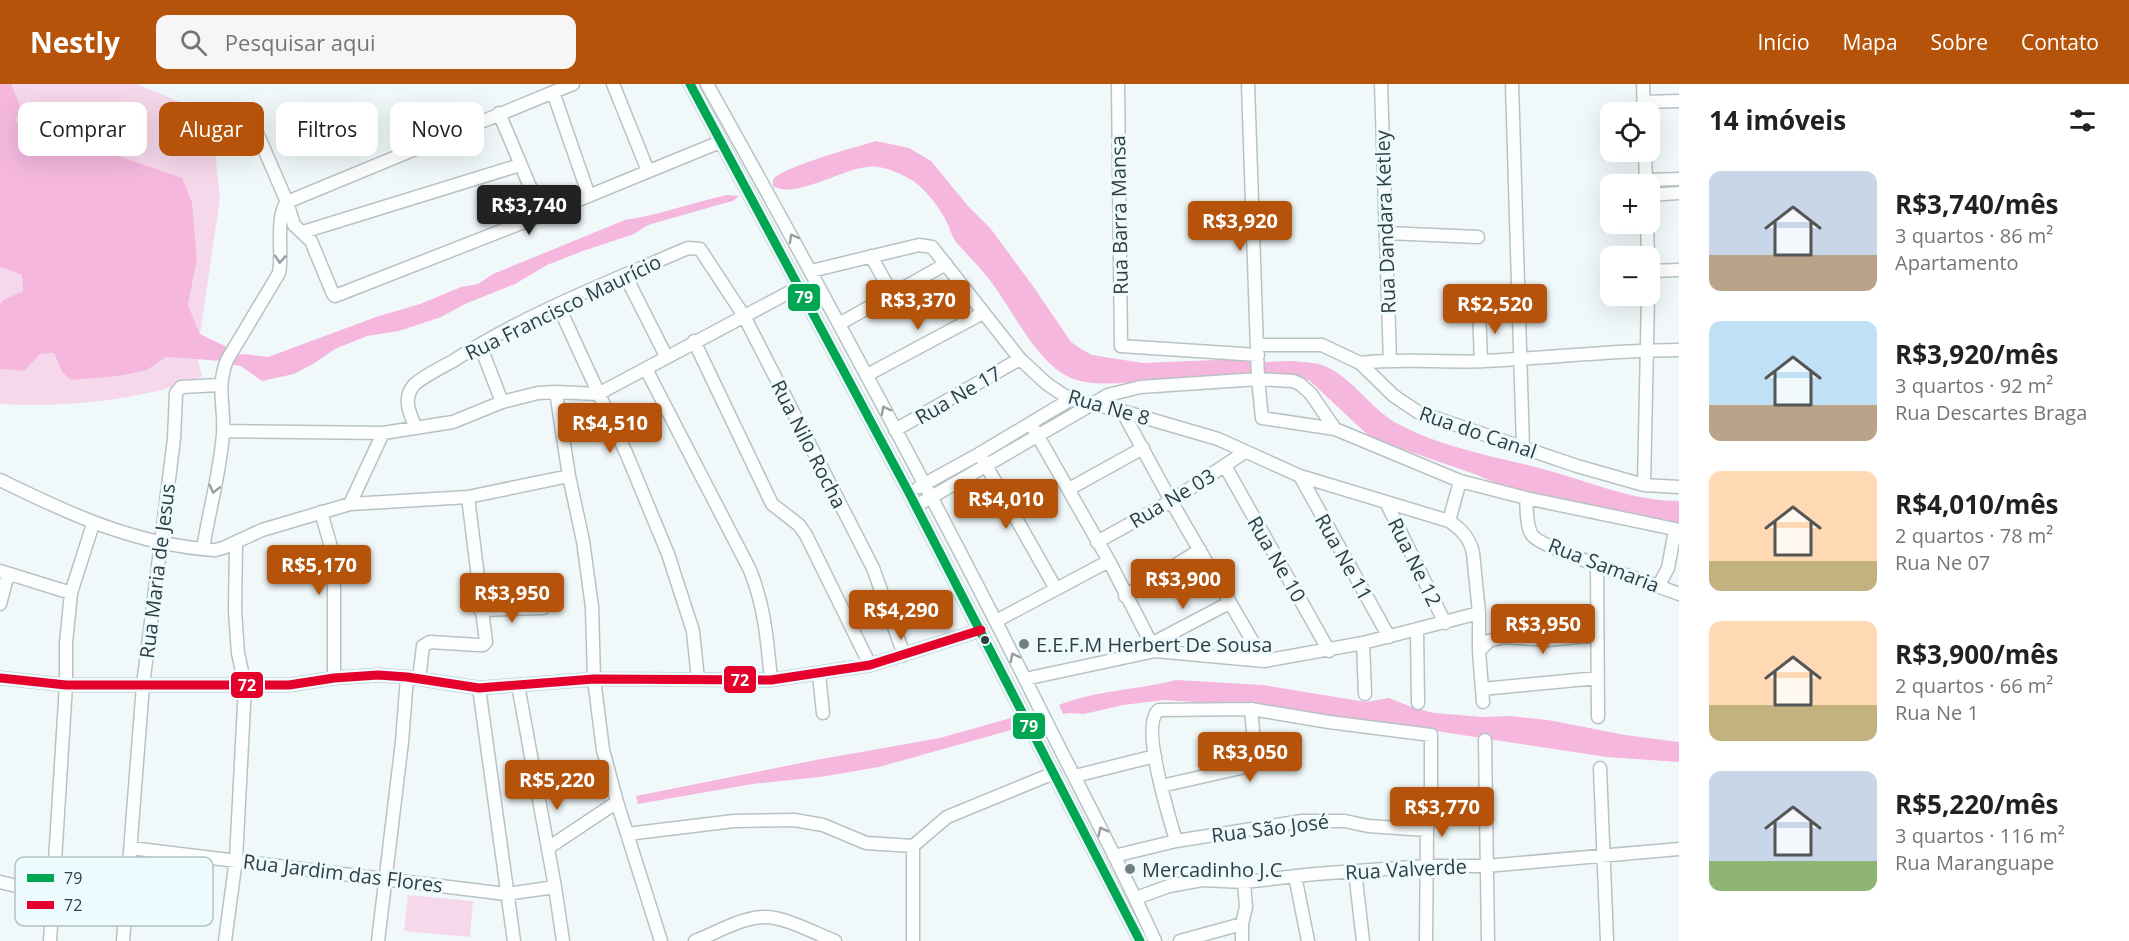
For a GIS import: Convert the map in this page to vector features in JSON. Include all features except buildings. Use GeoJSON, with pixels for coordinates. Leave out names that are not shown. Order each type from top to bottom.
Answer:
{"type":"FeatureCollection","features":[{"type":"Feature","properties":{"kind":"street"},"geometry":{"type":"LineString","coordinates":[[203,549],[219,471],[223,431],[221,374],[279,273],[281,211],[287,202],[573,84]]}},
{"type":"Feature","properties":{"kind":"street"},"geometry":{"type":"LineString","coordinates":[[613,84],[648,171]]}},
{"type":"Feature","properties":{"kind":"street"},"geometry":{"type":"LineString","coordinates":[[690,84],[916,506],[1140,941]]}},
{"type":"Feature","properties":{"kind":"street"},"geometry":{"type":"LineString","coordinates":[[707,84],[811,270],[931,495],[1075,776],[1155,941]]}},
{"type":"Feature","properties":{"kind":"street","name":"Rua Barra Mansa"},"geometry":{"type":"LineString","coordinates":[[1118,84],[1121,346]]}},
{"type":"Feature","properties":{"kind":"street"},"geometry":{"type":"LineString","coordinates":[[1248,84],[1258,379],[1262,418],[1335,429],[1460,482],[1677,530],[1668,568],[1659,585]]}},
{"type":"Feature","properties":{"kind":"street","name":"Rua Dandara Ketley"},"geometry":{"type":"LineString","coordinates":[[1381,84],[1390,360]]}},
{"type":"Feature","properties":{"kind":"street"},"geometry":{"type":"LineString","coordinates":[[1512,84],[1523,448]]}},
{"type":"Feature","properties":{"kind":"street"},"geometry":{"type":"LineString","coordinates":[[1643,84],[1644,102]]}},
{"type":"Feature","properties":{"kind":"street"},"geometry":{"type":"LineString","coordinates":[[553,92],[589,196]]}},
{"type":"Feature","properties":{"kind":"street"},"geometry":{"type":"LineString","coordinates":[[1660,104],[1679,101]]}},
{"type":"Feature","properties":{"kind":"street"},"geometry":{"type":"LineString","coordinates":[[499,113],[542,215]]}},
{"type":"Feature","properties":{"kind":"street"},"geometry":{"type":"LineString","coordinates":[[264,149],[287,202],[294,225],[311,241],[334,296],[542,215],[720,142]]}},
{"type":"Feature","properties":{"kind":"street"},"geometry":{"type":"LineString","coordinates":[[303,232],[520,165]]}},
{"type":"Feature","properties":{"kind":"street"},"geometry":{"type":"LineString","coordinates":[[1660,181],[1679,179]]}},
{"type":"Feature","properties":{"kind":"street"},"geometry":{"type":"LineString","coordinates":[[1660,194],[1679,193]]}},
{"type":"Feature","properties":{"kind":"street"},"geometry":{"type":"LineString","coordinates":[[1386,233],[1478,237]]}},
{"type":"Feature","properties":{"kind":"street","name":"Rua Ne 8"},"geometry":{"type":"LineString","coordinates":[[811,270],[927,245],[932,247],[946,264],[1020,359],[1047,384],[1071,399],[1122,411],[1218,440],[1300,476],[1454,524]]}},
{"type":"Feature","properties":{"kind":"street","name":"Rua Francisco Maurício"},"geometry":{"type":"LineString","coordinates":[[416,428],[409,412],[407,398],[414,385],[480,345],[558,305],[692,247]]}},
{"type":"Feature","properties":{"kind":"street","name":"Rua Nilo Rocha"},"geometry":{"type":"LineString","coordinates":[[692,247],[700,249],[744,316],[873,568],[904,656]]}},
{"type":"Feature","properties":{"kind":"street"},"geometry":{"type":"LineString","coordinates":[[871,256],[892,296]]}},
{"type":"Feature","properties":{"kind":"street"},"geometry":{"type":"LineString","coordinates":[[839,324],[946,264]]}},
{"type":"Feature","properties":{"kind":"street"},"geometry":{"type":"LineString","coordinates":[[1660,271],[1679,270]]}},
{"type":"Feature","properties":{"kind":"street"},"geometry":{"type":"LineString","coordinates":[[625,275],[666,356]]}},
{"type":"Feature","properties":{"kind":"street"},"geometry":{"type":"LineString","coordinates":[[223,431],[383,433],[453,422],[502,402],[538,393],[598,394],[799,287]]}},
{"type":"Feature","properties":{"kind":"street"},"geometry":{"type":"LineString","coordinates":[[558,305],[627,455],[668,554],[693,631],[698,680]]}},
{"type":"Feature","properties":{"kind":"street"},"geometry":{"type":"LineString","coordinates":[[1644,485],[1648,306]]}},
{"type":"Feature","properties":{"kind":"street"},"geometry":{"type":"LineString","coordinates":[[1479,310],[1481,361]]}},
{"type":"Feature","properties":{"kind":"street"},"geometry":{"type":"LineString","coordinates":[[867,375],[983,313]]}},
{"type":"Feature","properties":{"kind":"street"},"geometry":{"type":"LineString","coordinates":[[694,341],[772,504],[799,525],[806,536],[870,665]]}},
{"type":"Feature","properties":{"kind":"street"},"geometry":{"type":"LineString","coordinates":[[480,345],[502,402]]}},
{"type":"Feature","properties":{"kind":"street","name":"Rua do Canal"},"geometry":{"type":"LineString","coordinates":[[1121,346],[1258,350],[1322,345],[1360,363],[1398,400],[1418,412],[1523,448],[1644,485],[1679,487]]}},
{"type":"Feature","properties":{"kind":"street"},"geometry":{"type":"LineString","coordinates":[[1360,363],[1390,360],[1481,361],[1646,350],[1679,350]]}},
{"type":"Feature","properties":{"kind":"street","name":"Rua Ne 17"},"geometry":{"type":"LineString","coordinates":[[896,430],[1020,359]]}},
{"type":"Feature","properties":{"kind":"street"},"geometry":{"type":"LineString","coordinates":[[646,369],[750,570],[765,617],[771,680]]}},
{"type":"Feature","properties":{"kind":"street"},"geometry":{"type":"LineString","coordinates":[[916,506],[931,495],[1108,394],[1140,387],[1258,379],[1293,381],[1311,394],[1335,429]]}},
{"type":"Feature","properties":{"kind":"street","name":"Rua Maria de Jesus"},"geometry":{"type":"LineString","coordinates":[[130,857],[133,794],[143,685],[174,439],[177,390],[180,387],[220,385]]}},
{"type":"Feature","properties":{"kind":"street"},"geometry":{"type":"LineString","coordinates":[[556,392],[569,476],[583,541],[592,608],[594,679],[603,750],[661,941]]}},
{"type":"Feature","properties":{"kind":"street"},"geometry":{"type":"LineString","coordinates":[[908,491],[979,454],[1071,399]]}},
{"type":"Feature","properties":{"kind":"street"},"geometry":{"type":"LineString","coordinates":[[1122,411],[1171,501],[1264,661]]}},
{"type":"Feature","properties":{"kind":"street"},"geometry":{"type":"LineString","coordinates":[[1031,424],[1069,489],[1153,648]]}},
{"type":"Feature","properties":{"kind":"street"},"geometry":{"type":"LineString","coordinates":[[350,504],[383,433]]}},
{"type":"Feature","properties":{"kind":"street"},"geometry":{"type":"LineString","coordinates":[[1069,489],[1143,448]]}},
{"type":"Feature","properties":{"kind":"street","name":"Rua Ne 03"},"geometry":{"type":"LineString","coordinates":[[1097,542],[1171,501],[1245,452]]}},
{"type":"Feature","properties":{"kind":"street"},"geometry":{"type":"LineString","coordinates":[[979,454],[1056,589]]}},
{"type":"Feature","properties":{"kind":"street","name":"Rua Ne 10"},"geometry":{"type":"LineString","coordinates":[[1225,466],[1329,651]]}},
{"type":"Feature","properties":{"kind":"street"},"geometry":{"type":"LineString","coordinates":[[0,480],[93,524],[160,542],[203,549],[223,548],[261,530],[350,504],[468,497],[569,476]]}},
{"type":"Feature","properties":{"kind":"street","name":"Rua Ne 11"},"geometry":{"type":"LineString","coordinates":[[1300,476],[1389,637]]}},
{"type":"Feature","properties":{"kind":"street"},"geometry":{"type":"LineString","coordinates":[[1460,482],[1454,524],[1471,544],[1479,613],[1483,702]]}},
{"type":"Feature","properties":{"kind":"street"},"geometry":{"type":"LineString","coordinates":[[378,941],[402,742],[413,678],[423,646],[430,642],[483,645],[486,642],[480,610],[468,497]]}},
{"type":"Feature","properties":{"kind":"street","name":"Rua Samaria"},"geometry":{"type":"LineString","coordinates":[[1526,498],[1530,530],[1534,537],[1597,565],[1659,585],[1679,594]]}},
{"type":"Feature","properties":{"kind":"street","name":"Rua Ne 12"},"geometry":{"type":"LineString","coordinates":[[1386,502],[1444,623]]}},
{"type":"Feature","properties":{"kind":"street"},"geometry":{"type":"LineString","coordinates":[[321,512],[331,547],[334,587],[334,678]]}},
{"type":"Feature","properties":{"kind":"street"},"geometry":{"type":"LineString","coordinates":[[55,857],[66,685],[66,643],[71,593],[93,524]]}},
{"type":"Feature","properties":{"kind":"street"},"geometry":{"type":"LineString","coordinates":[[225,941],[236,859],[244,686],[238,653],[235,611],[236,542]]}},
{"type":"Feature","properties":{"kind":"street"},"geometry":{"type":"LineString","coordinates":[[1125,596],[1200,550]]}},
{"type":"Feature","properties":{"kind":"street"},"geometry":{"type":"LineString","coordinates":[[996,621],[1108,561]]}},
{"type":"Feature","properties":{"kind":"street"},"geometry":{"type":"LineString","coordinates":[[1597,565],[1598,717]]}},
{"type":"Feature","properties":{"kind":"street"},"geometry":{"type":"LineString","coordinates":[[0,604],[4,572],[71,593]]}},
{"type":"Feature","properties":{"kind":"street"},"geometry":{"type":"LineString","coordinates":[[1025,679],[1153,648],[1229,603]]}},
{"type":"Feature","properties":{"kind":"street"},"geometry":{"type":"LineString","coordinates":[[480,610],[543,608]]}},
{"type":"Feature","properties":{"kind":"street"},"geometry":{"type":"LineString","coordinates":[[1153,648],[1264,661],[1363,644],[1479,613]]}},
{"type":"Feature","properties":{"kind":"street"},"geometry":{"type":"LineString","coordinates":[[1417,629],[1418,703]]}},
{"type":"Feature","properties":{"kind":"street"},"geometry":{"type":"LineString","coordinates":[[0,678],[66,685],[244,686],[289,685],[334,678],[378,675],[479,688],[594,679],[771,680],[870,665],[981,630]]}},
{"type":"Feature","properties":{"kind":"street"},"geometry":{"type":"LineString","coordinates":[[1479,651],[1489,641],[1503,637],[1548,640],[1597,635]]}},
{"type":"Feature","properties":{"kind":"street"},"geometry":{"type":"LineString","coordinates":[[1363,644],[1365,693]]}},
{"type":"Feature","properties":{"kind":"street"},"geometry":{"type":"LineString","coordinates":[[819,674],[823,712]]}},
{"type":"Feature","properties":{"kind":"street"},"geometry":{"type":"LineString","coordinates":[[1482,689],[1598,678]]}},
{"type":"Feature","properties":{"kind":"street"},"geometry":{"type":"LineString","coordinates":[[518,685],[563,941]]}},
{"type":"Feature","properties":{"kind":"street"},"geometry":{"type":"LineString","coordinates":[[479,688],[514,941]]}},
{"type":"Feature","properties":{"kind":"street"},"geometry":{"type":"LineString","coordinates":[[1176,841],[1155,756],[1153,721],[1156,713],[1164,709],[1251,709],[1431,735],[1431,802],[1427,830],[1426,866],[1426,941]]}},
{"type":"Feature","properties":{"kind":"street"},"geometry":{"type":"LineString","coordinates":[[1161,786],[1254,765],[1256,763],[1251,709]]}},
{"type":"Feature","properties":{"kind":"street"},"geometry":{"type":"LineString","coordinates":[[1485,740],[1488,941]]}},
{"type":"Feature","properties":{"kind":"street"},"geometry":{"type":"LineString","coordinates":[[1075,776],[1155,756]]}},
{"type":"Feature","properties":{"kind":"street"},"geometry":{"type":"LineString","coordinates":[[1600,768],[1607,941]]}},
{"type":"Feature","properties":{"kind":"street"},"geometry":{"type":"LineString","coordinates":[[627,834],[734,821],[794,820],[823,825],[866,843],[913,846],[935,826],[962,810],[1054,773]]}},
{"type":"Feature","properties":{"kind":"street"},"geometry":{"type":"LineString","coordinates":[[548,848],[617,802]]}},
{"type":"Feature","properties":{"kind":"street","name":"Rua São José"},"geometry":{"type":"LineString","coordinates":[[1114,856],[1176,841],[1302,820],[1345,820],[1368,826],[1427,830]]}},
{"type":"Feature","properties":{"kind":"street"},"geometry":{"type":"LineString","coordinates":[[913,846],[913,941]]}},
{"type":"Feature","properties":{"kind":"street","name":"Rua Jardim das Flores"},"geometry":{"type":"LineString","coordinates":[[131,848],[236,859],[507,894],[555,887]]}},
{"type":"Feature","properties":{"kind":"street","name":"Rua Valverde"},"geometry":{"type":"LineString","coordinates":[[1136,898],[1186,882],[1202,880],[1244,882],[1426,866],[1486,866],[1679,849]]}},
{"type":"Feature","properties":{"kind":"street"},"geometry":{"type":"LineString","coordinates":[[1355,872],[1363,941]]}},
{"type":"Feature","properties":{"kind":"street"},"geometry":{"type":"LineString","coordinates":[[1295,876],[1308,941]]}},
{"type":"Feature","properties":{"kind":"street"},"geometry":{"type":"LineString","coordinates":[[0,882],[15,886]]}},
{"type":"Feature","properties":{"kind":"street"},"geometry":{"type":"LineString","coordinates":[[1242,941],[1242,924],[1246,907],[1244,882]]}},
{"type":"Feature","properties":{"kind":"street"},"geometry":{"type":"LineString","coordinates":[[695,941],[751,919],[763,917],[775,918],[834,941]]}},
{"type":"Feature","properties":{"kind":"street"},"geometry":{"type":"LineString","coordinates":[[1180,941],[1242,924]]}},
{"type":"Feature","properties":{"kind":"street"},"geometry":{"type":"LineString","coordinates":[[50,941],[51,926]]}},
{"type":"Feature","properties":{"kind":"street","name":"Rua Maria de Jesus"},"geometry":{"type":"LineString","coordinates":[[123,941],[125,926]]}},
{"type":"Feature","properties":{"kind":"shaded area"},"geometry":{"type":"Polygon","coordinates":[[[0,84],[137,84],[180,102],[159,102],[159,156],[215,156],[220,198],[200,334],[188,305],[197,259],[192,202],[182,179],[118,156],[147,156],[147,102],[18,102],[18,122],[0,117],[0,84]]]}},
{"type":"Feature","properties":{"kind":"shaded area"},"geometry":{"type":"Polygon","coordinates":[[[0,84],[11,84],[18,102],[15,121],[18,122],[18,156],[118,156],[182,178],[192,202],[197,259],[188,305],[200,334],[227,347],[222,361],[166,357],[147,370],[118,376],[71,380],[62,372],[54,353],[40,354],[24,371],[0,369],[0,304],[3,300],[23,291],[22,275],[0,267],[0,84]]]}},
{"type":"Feature","properties":{"kind":"shaded area"},"geometry":{"type":"Polygon","coordinates":[[[876,141],[909,148],[931,161],[968,206],[991,229],[1071,342],[1081,349],[1092,355],[1143,363],[1240,359],[1254,362],[1254,375],[1109,384],[1069,377],[1057,370],[1036,348],[992,283],[956,242],[937,206],[913,181],[889,170],[867,167],[796,189],[773,186],[773,179],[792,168],[876,141]]]}},
{"type":"Feature","properties":{"kind":"shaded area"},"geometry":{"type":"Polygon","coordinates":[[[727,195],[739,196],[733,201],[648,225],[634,234],[547,265],[515,284],[465,304],[441,317],[399,331],[367,336],[335,349],[294,374],[262,381],[241,366],[227,364],[231,356],[244,354],[268,357],[379,316],[420,304],[461,287],[478,284],[493,274],[625,220],[727,195]]]}},
{"type":"Feature","properties":{"kind":"shaded area"},"geometry":{"type":"Polygon","coordinates":[[[0,267],[22,275],[23,291],[3,300],[0,304],[0,267]]]}},
{"type":"Feature","properties":{"kind":"shaded area"},"geometry":{"type":"Polygon","coordinates":[[[54,353],[62,372],[147,370],[166,357],[198,359],[202,377],[163,390],[99,401],[39,405],[0,404],[0,369],[24,371],[40,354],[54,353]]]}},
{"type":"Feature","properties":{"kind":"shaded area"},"geometry":{"type":"Polygon","coordinates":[[[1291,361],[1318,364],[1333,370],[1388,418],[1434,440],[1630,495],[1679,501],[1679,525],[1504,487],[1477,475],[1371,438],[1309,380],[1263,376],[1264,362],[1291,361]]]}},
{"type":"Feature","properties":{"kind":"shaded area"},"geometry":{"type":"Polygon","coordinates":[[[1176,680],[1263,685],[1366,702],[1389,698],[1434,713],[1548,720],[1625,735],[1679,742],[1679,762],[1607,757],[1370,721],[1194,702],[1165,700],[1123,705],[1084,714],[1063,714],[1059,705],[1102,693],[1176,680]]]}},
{"type":"Feature","properties":{"kind":"shaded area"},"geometry":{"type":"Polygon","coordinates":[[[1011,718],[1015,725],[1011,730],[879,767],[820,777],[752,784],[638,804],[636,796],[940,738],[1011,718]]]}},
{"type":"Feature","properties":{"kind":"shaded area"},"geometry":{"type":"Polygon","coordinates":[[[408,895],[473,901],[470,937],[404,931],[408,895]]]}},
{"type":"Feature","properties":{"kind":"transit line","name":"79"},"geometry":{"type":"LineString","coordinates":[[690,84],[908,491],[1140,941]]}},
{"type":"Feature","properties":{"kind":"transit line","name":"72"},"geometry":{"type":"LineString","coordinates":[[0,678],[66,685],[289,685],[334,678],[378,675],[479,688],[594,679],[771,680],[870,665],[981,630]]}},
{"type":"Feature","properties":{"kind":"place","name":"E.E.F.M Herbert De Sousa"},"geometry":{"type":"Point","coordinates":[1024,644]}},
{"type":"Feature","properties":{"kind":"place","name":"Mercadinho J.C"},"geometry":{"type":"Point","coordinates":[1130,869]}}]}
